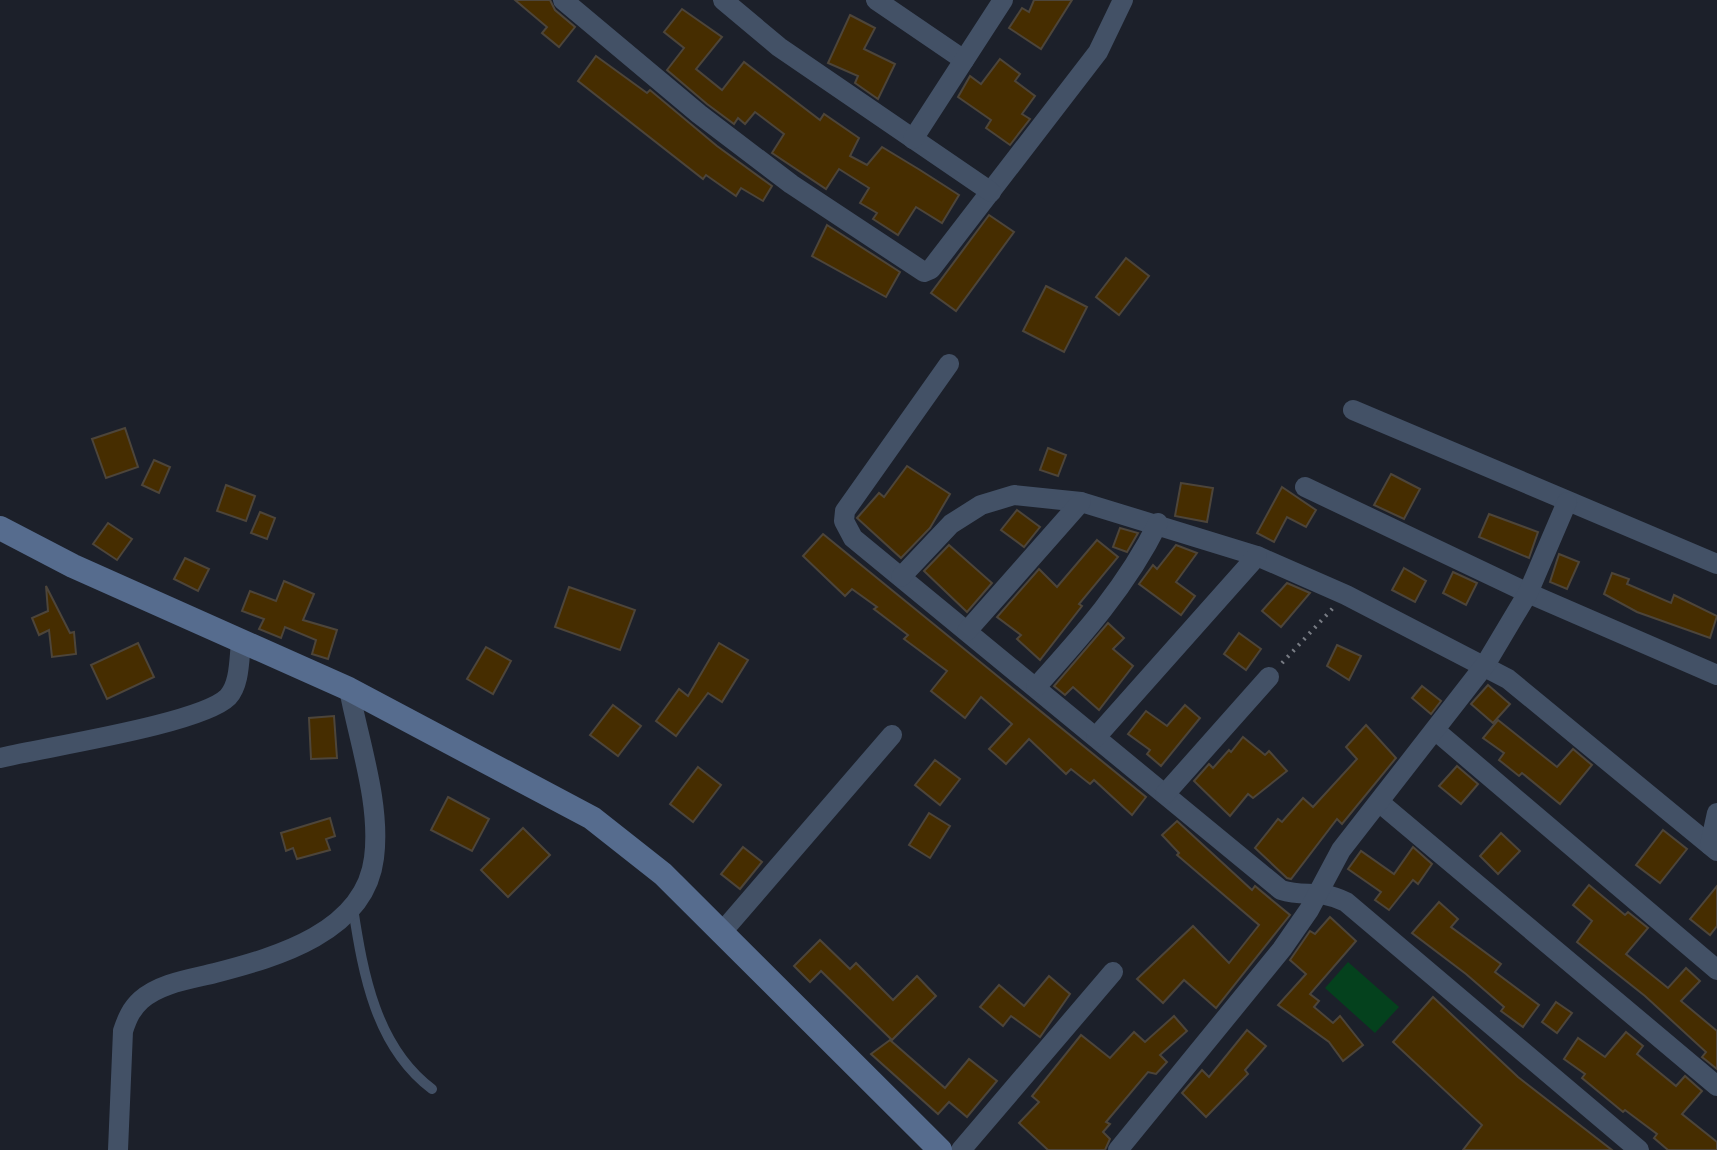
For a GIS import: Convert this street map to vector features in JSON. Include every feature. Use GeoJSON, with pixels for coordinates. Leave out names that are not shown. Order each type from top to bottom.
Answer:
{"type":"FeatureCollection","features":[{"type":"Feature","properties":{"kind":"street"},"geometry":{"type":"LineString","coordinates":[[563,0],[699,114],[791,184],[921,271],[931,269],[1098,52],[1123,0]]}},
{"type":"Feature","properties":{"kind":"street"},"geometry":{"type":"LineString","coordinates":[[723,0],[779,47],[991,192]]}},
{"type":"Feature","properties":{"kind":"street"},"geometry":{"type":"LineString","coordinates":[[876,0],[964,60]]}},
{"type":"Feature","properties":{"kind":"street"},"geometry":{"type":"LineString","coordinates":[[913,139],[1003,0]]}},
{"type":"Feature","properties":{"kind":"street"},"geometry":{"type":"LineString","coordinates":[[949,364],[845,511],[844,521],[853,538],[1281,890],[1291,893],[1319,891],[1346,902],[1639,1150]]}},
{"type":"Feature","properties":{"kind":"street"},"geometry":{"type":"LineString","coordinates":[[1353,410],[1717,564]]}},
{"type":"Feature","properties":{"kind":"street"},"geometry":{"type":"LineString","coordinates":[[1305,487],[1528,593],[1717,675]]}},
{"type":"Feature","properties":{"kind":"street"},"geometry":{"type":"LineString","coordinates":[[901,577],[951,524],[981,505],[1014,495],[1081,502],[1158,523],[1257,556],[1346,595],[1485,665],[1519,688],[1714,848]]}},
{"type":"Feature","properties":{"kind":"street"},"geometry":{"type":"LineString","coordinates":[[967,631],[1081,502]]}},
{"type":"Feature","properties":{"kind":"street"},"geometry":{"type":"LineString","coordinates":[[1118,1150],[1274,960],[1319,891],[1341,850],[1485,665],[1528,593],[1567,502]]}},
{"type":"Feature","properties":{"kind":"street"},"geometry":{"type":"LineString","coordinates":[[1036,687],[1104,612],[1143,555],[1158,523]]}},
{"type":"Feature","properties":{"kind":"street"},"geometry":{"type":"LineString","coordinates":[[0,528],[73,566],[349,689],[592,818],[636,850],[722,932],[940,1150]]}},
{"type":"Feature","properties":{"kind":"street"},"geometry":{"type":"LineString","coordinates":[[1096,737],[1257,556]]}},
{"type":"Feature","properties":{"kind":"street"},"geometry":{"type":"LineString","coordinates":[[0,758],[157,724],[213,706],[234,688],[241,643]]}},
{"type":"Feature","properties":{"kind":"street"},"geometry":{"type":"LineString","coordinates":[[1165,794],[1269,677]]}},
{"type":"Feature","properties":{"kind":"street"},"geometry":{"type":"LineString","coordinates":[[118,1150],[123,1031],[129,1013],[142,999],[161,988],[251,964],[294,947],[329,928],[353,908],[368,885],[374,859],[375,828],[349,689]]}},
{"type":"Feature","properties":{"kind":"street"},"geometry":{"type":"LineString","coordinates":[[1436,731],[1717,970]]}},
{"type":"Feature","properties":{"kind":"street"},"geometry":{"type":"LineString","coordinates":[[722,932],[892,735]]}},
{"type":"Feature","properties":{"kind":"street"},"geometry":{"type":"LineString","coordinates":[[1379,802],[1717,1086]]}},
{"type":"Feature","properties":{"kind":"street"},"geometry":{"type":"LineString","coordinates":[[1714,848],[1717,813]]}},
{"type":"Feature","properties":{"kind":"street"},"geometry":{"type":"LineString","coordinates":[[961,1150],[1113,972]]}},
{"type":"Feature","properties":{"kind":"lane"},"geometry":{"type":"LineString","coordinates":[[353,908],[362,963],[384,1032],[411,1073],[432,1089]]}},
{"type":"Feature","properties":{"kind":"path"},"geometry":{"type":"LineString","coordinates":[[1269,677],[1346,595]]}},
{"type":"Feature","properties":{"kind":"green space"},"geometry":{"type":"Polygon","coordinates":[[[1348,962],[1399,1007],[1375,1033],[1325,988],[1348,962]]]}},
{"type":"Feature","properties":{"kind":"building"},"geometry":{"type":"Polygon","coordinates":[[[515,0],[550,0],[555,10],[575,27],[559,47],[542,33],[547,27],[515,0]]]}},
{"type":"Feature","properties":{"kind":"building"},"geometry":{"type":"Polygon","coordinates":[[[1034,0],[1072,0],[1041,49],[1009,28],[1022,8],[1029,12],[1034,0]]]}},
{"type":"Feature","properties":{"kind":"building"},"geometry":{"type":"Polygon","coordinates":[[[682,9],[722,37],[696,69],[722,90],[744,62],[820,120],[824,114],[859,138],[850,156],[867,165],[882,147],[920,170],[959,195],[942,223],[916,207],[898,235],[873,219],[877,213],[860,203],[869,188],[839,169],[826,189],[772,153],[784,134],[755,112],[745,124],[738,118],[734,124],[707,104],[667,70],[684,48],[664,32],[682,9]]]}},
{"type":"Feature","properties":{"kind":"building"},"geometry":{"type":"Polygon","coordinates":[[[850,15],[875,28],[864,49],[895,64],[878,99],[855,83],[858,76],[828,63],[850,15]]]}},
{"type":"Feature","properties":{"kind":"building"},"geometry":{"type":"Polygon","coordinates":[[[596,56],[647,93],[650,90],[717,146],[772,186],[763,201],[741,188],[736,196],[706,175],[703,179],[578,81],[596,56]]]}},
{"type":"Feature","properties":{"kind":"building"},"geometry":{"type":"Polygon","coordinates":[[[1000,59],[1020,74],[1015,81],[1035,96],[1022,114],[1030,119],[1010,145],[986,128],[991,120],[958,97],[970,76],[981,84],[1000,59]]]}},
{"type":"Feature","properties":{"kind":"building"},"geometry":{"type":"Polygon","coordinates":[[[989,215],[1014,232],[956,311],[931,293],[989,215]]]}},
{"type":"Feature","properties":{"kind":"building"},"geometry":{"type":"Polygon","coordinates":[[[827,225],[900,272],[886,297],[812,256],[827,225]]]}},
{"type":"Feature","properties":{"kind":"building"},"geometry":{"type":"Polygon","coordinates":[[[1126,258],[1149,276],[1119,315],[1096,297],[1126,258]]]}},
{"type":"Feature","properties":{"kind":"building"},"geometry":{"type":"Polygon","coordinates":[[[1046,286],[1087,307],[1064,352],[1023,331],[1046,286]]]}},
{"type":"Feature","properties":{"kind":"building"},"geometry":{"type":"Polygon","coordinates":[[[125,428],[138,467],[106,478],[92,439],[125,428]]]}},
{"type":"Feature","properties":{"kind":"building"},"geometry":{"type":"Polygon","coordinates":[[[1048,448],[1066,455],[1058,476],[1040,470],[1048,448]]]}},
{"type":"Feature","properties":{"kind":"building"},"geometry":{"type":"Polygon","coordinates":[[[154,460],[170,467],[159,493],[142,485],[154,460]]]}},
{"type":"Feature","properties":{"kind":"building"},"geometry":{"type":"Polygon","coordinates":[[[907,466],[950,494],[930,528],[901,558],[857,518],[879,493],[884,497],[907,466]]]}},
{"type":"Feature","properties":{"kind":"building"},"geometry":{"type":"Polygon","coordinates":[[[1391,474],[1420,489],[1404,519],[1374,505],[1391,474]]]}},
{"type":"Feature","properties":{"kind":"building"},"geometry":{"type":"Polygon","coordinates":[[[1181,483],[1213,488],[1207,522],[1175,516],[1181,483]]]}},
{"type":"Feature","properties":{"kind":"building"},"geometry":{"type":"Polygon","coordinates":[[[226,485],[255,496],[246,521],[217,511],[226,485]]]}},
{"type":"Feature","properties":{"kind":"building"},"geometry":{"type":"Polygon","coordinates":[[[1282,487],[1316,510],[1306,527],[1287,517],[1274,542],[1257,533],[1282,487]]]}},
{"type":"Feature","properties":{"kind":"building"},"geometry":{"type":"Polygon","coordinates":[[[1017,510],[1040,527],[1024,547],[1001,530],[1017,510]]]}},
{"type":"Feature","properties":{"kind":"building"},"geometry":{"type":"Polygon","coordinates":[[[260,512],[275,518],[267,539],[251,533],[260,512]]]}},
{"type":"Feature","properties":{"kind":"building"},"geometry":{"type":"Polygon","coordinates":[[[1489,514],[1538,532],[1529,558],[1479,537],[1489,514]]]}},
{"type":"Feature","properties":{"kind":"building"},"geometry":{"type":"Polygon","coordinates":[[[108,523],[132,539],[117,560],[93,544],[108,523]]]}},
{"type":"Feature","properties":{"kind":"building"},"geometry":{"type":"Polygon","coordinates":[[[1120,528],[1138,533],[1127,552],[1113,547],[1120,528]]]}},
{"type":"Feature","properties":{"kind":"building"},"geometry":{"type":"Polygon","coordinates":[[[823,534],[1146,797],[1132,815],[1094,780],[1090,784],[1071,769],[1066,774],[1029,739],[1006,764],[989,749],[1012,724],[981,697],[965,718],[931,691],[947,671],[904,639],[908,635],[874,609],[877,607],[852,589],[845,596],[803,556],[823,534]]]}},
{"type":"Feature","properties":{"kind":"building"},"geometry":{"type":"Polygon","coordinates":[[[1097,540],[1118,557],[1079,604],[1082,606],[1040,660],[1017,639],[1021,635],[997,617],[1039,569],[1057,587],[1097,540]]]}},
{"type":"Feature","properties":{"kind":"building"},"geometry":{"type":"Polygon","coordinates":[[[949,545],[992,583],[967,612],[924,571],[949,545]]]}},
{"type":"Feature","properties":{"kind":"building"},"geometry":{"type":"Polygon","coordinates":[[[1176,545],[1197,553],[1176,582],[1195,596],[1181,615],[1139,584],[1153,565],[1157,569],[1176,545]]]}},
{"type":"Feature","properties":{"kind":"building"},"geometry":{"type":"Polygon","coordinates":[[[1559,554],[1579,562],[1567,589],[1550,582],[1559,554]]]}},
{"type":"Feature","properties":{"kind":"building"},"geometry":{"type":"Polygon","coordinates":[[[185,558],[209,569],[198,591],[174,579],[185,558]]]}},
{"type":"Feature","properties":{"kind":"building"},"geometry":{"type":"Polygon","coordinates":[[[1404,568],[1426,581],[1415,602],[1392,590],[1404,568]]]}},
{"type":"Feature","properties":{"kind":"building"},"geometry":{"type":"Polygon","coordinates":[[[1453,572],[1477,583],[1466,605],[1443,593],[1453,572]]]}},
{"type":"Feature","properties":{"kind":"building"},"geometry":{"type":"Polygon","coordinates":[[[1612,573],[1629,579],[1627,584],[1671,603],[1674,595],[1717,616],[1710,638],[1637,612],[1604,594],[1612,573]]]}},
{"type":"Feature","properties":{"kind":"building"},"geometry":{"type":"Polygon","coordinates":[[[284,581],[314,594],[303,620],[337,630],[328,659],[312,654],[316,640],[285,627],[281,638],[259,629],[264,619],[242,611],[250,591],[276,601],[284,581]]]}},
{"type":"Feature","properties":{"kind":"building"},"geometry":{"type":"Polygon","coordinates":[[[1287,583],[1310,593],[1281,627],[1262,611],[1287,583]]]}},
{"type":"Feature","properties":{"kind":"building"},"geometry":{"type":"Polygon","coordinates":[[[46,586],[70,633],[74,632],[76,654],[52,657],[49,630],[39,635],[32,618],[48,611],[46,586]]]}},
{"type":"Feature","properties":{"kind":"building"},"geometry":{"type":"Polygon","coordinates":[[[569,587],[635,610],[620,650],[555,627],[569,587]]]}},
{"type":"Feature","properties":{"kind":"building"},"geometry":{"type":"Polygon","coordinates":[[[1108,623],[1124,638],[1113,649],[1133,666],[1099,710],[1073,687],[1065,695],[1054,686],[1108,623]]]}},
{"type":"Feature","properties":{"kind":"building"},"geometry":{"type":"Polygon","coordinates":[[[1239,633],[1261,649],[1246,670],[1224,654],[1239,633]]]}},
{"type":"Feature","properties":{"kind":"building"},"geometry":{"type":"Polygon","coordinates":[[[138,643],[154,677],[107,699],[91,665],[138,643]]]}},
{"type":"Feature","properties":{"kind":"building"},"geometry":{"type":"Polygon","coordinates":[[[719,643],[748,660],[722,702],[708,693],[676,736],[656,721],[679,689],[688,696],[719,643]]]}},
{"type":"Feature","properties":{"kind":"building"},"geometry":{"type":"Polygon","coordinates":[[[1337,645],[1361,656],[1349,680],[1327,666],[1337,645]]]}},
{"type":"Feature","properties":{"kind":"building"},"geometry":{"type":"Polygon","coordinates":[[[486,647],[511,661],[493,694],[467,679],[486,647]]]}},
{"type":"Feature","properties":{"kind":"building"},"geometry":{"type":"Polygon","coordinates":[[[1488,685],[1510,704],[1493,723],[1471,704],[1488,685]]]}},
{"type":"Feature","properties":{"kind":"building"},"geometry":{"type":"Polygon","coordinates":[[[1422,686],[1441,701],[1431,714],[1412,698],[1422,686]]]}},
{"type":"Feature","properties":{"kind":"building"},"geometry":{"type":"Polygon","coordinates":[[[613,705],[641,726],[618,756],[590,735],[613,705]]]}},
{"type":"Feature","properties":{"kind":"building"},"geometry":{"type":"Polygon","coordinates":[[[1185,705],[1200,718],[1161,766],[1147,754],[1150,750],[1128,734],[1146,711],[1167,726],[1185,705]]]}},
{"type":"Feature","properties":{"kind":"building"},"geometry":{"type":"Polygon","coordinates":[[[334,716],[337,758],[311,759],[309,718],[334,716]]]}},
{"type":"Feature","properties":{"kind":"building"},"geometry":{"type":"Polygon","coordinates":[[[1498,720],[1557,767],[1573,749],[1592,765],[1560,804],[1522,773],[1519,776],[1499,760],[1504,753],[1483,738],[1498,720]]]}},
{"type":"Feature","properties":{"kind":"building"},"geometry":{"type":"Polygon","coordinates":[[[1366,725],[1396,758],[1342,824],[1337,819],[1291,879],[1287,878],[1255,848],[1278,819],[1282,822],[1303,798],[1313,807],[1357,759],[1346,747],[1366,725]]]}},
{"type":"Feature","properties":{"kind":"building"},"geometry":{"type":"Polygon","coordinates":[[[1243,737],[1265,755],[1269,751],[1287,771],[1253,798],[1248,794],[1230,816],[1194,781],[1209,764],[1213,768],[1229,750],[1231,752],[1243,737]]]}},
{"type":"Feature","properties":{"kind":"building"},"geometry":{"type":"Polygon","coordinates":[[[935,760],[960,779],[940,805],[915,785],[935,760]]]}},
{"type":"Feature","properties":{"kind":"building"},"geometry":{"type":"Polygon","coordinates":[[[1457,766],[1478,784],[1461,804],[1439,786],[1457,766]]]}},
{"type":"Feature","properties":{"kind":"building"},"geometry":{"type":"Polygon","coordinates":[[[698,767],[721,785],[693,822],[670,804],[698,767]]]}},
{"type":"Feature","properties":{"kind":"building"},"geometry":{"type":"Polygon","coordinates":[[[448,797],[489,819],[472,851],[431,830],[448,797]]]}},
{"type":"Feature","properties":{"kind":"building"},"geometry":{"type":"Polygon","coordinates":[[[929,813],[950,826],[930,858],[909,845],[929,813]]]}},
{"type":"Feature","properties":{"kind":"building"},"geometry":{"type":"Polygon","coordinates":[[[330,818],[335,836],[326,839],[330,850],[297,859],[293,848],[286,851],[281,833],[330,818]]]}},
{"type":"Feature","properties":{"kind":"building"},"geometry":{"type":"Polygon","coordinates":[[[1177,821],[1252,890],[1255,886],[1290,915],[1216,1008],[1184,980],[1163,1003],[1137,979],[1193,926],[1229,963],[1259,925],[1177,855],[1179,853],[1162,835],[1177,821]]]}},
{"type":"Feature","properties":{"kind":"building"},"geometry":{"type":"Polygon","coordinates":[[[523,828],[550,855],[508,897],[481,870],[523,828]]]}},
{"type":"Feature","properties":{"kind":"building"},"geometry":{"type":"Polygon","coordinates":[[[1663,830],[1687,849],[1660,883],[1636,865],[1663,830]]]}},
{"type":"Feature","properties":{"kind":"building"},"geometry":{"type":"Polygon","coordinates":[[[1501,833],[1520,851],[1498,874],[1480,856],[1501,833]]]}},
{"type":"Feature","properties":{"kind":"building"},"geometry":{"type":"Polygon","coordinates":[[[743,847],[762,862],[740,889],[721,874],[743,847]]]}},
{"type":"Feature","properties":{"kind":"building"},"geometry":{"type":"Polygon","coordinates":[[[1413,847],[1432,864],[1418,884],[1413,880],[1389,910],[1375,900],[1381,892],[1348,869],[1361,851],[1394,874],[1413,847]]]}},
{"type":"Feature","properties":{"kind":"building"},"geometry":{"type":"Polygon","coordinates":[[[1589,885],[1625,915],[1628,912],[1648,928],[1626,954],[1668,988],[1686,968],[1700,981],[1681,1001],[1717,1031],[1717,1069],[1702,1057],[1706,1052],[1645,996],[1577,942],[1592,921],[1573,905],[1589,885]]]}},
{"type":"Feature","properties":{"kind":"building"},"geometry":{"type":"Polygon","coordinates":[[[1717,886],[1717,926],[1710,935],[1690,919],[1717,886]]]}},
{"type":"Feature","properties":{"kind":"building"},"geometry":{"type":"Polygon","coordinates":[[[1439,902],[1458,919],[1451,927],[1501,964],[1495,972],[1539,1005],[1523,1027],[1501,1011],[1504,1007],[1466,974],[1412,933],[1439,902]]]}},
{"type":"Feature","properties":{"kind":"building"},"geometry":{"type":"Polygon","coordinates":[[[1330,917],[1356,941],[1310,994],[1319,1001],[1314,1007],[1333,1023],[1340,1016],[1363,1045],[1343,1061],[1329,1042],[1278,1005],[1306,974],[1290,960],[1310,931],[1315,934],[1330,917]]]}},
{"type":"Feature","properties":{"kind":"building"},"geometry":{"type":"Polygon","coordinates":[[[820,940],[850,969],[856,963],[893,1000],[917,976],[936,996],[892,1040],[821,971],[810,982],[794,966],[820,940]]]}},
{"type":"Feature","properties":{"kind":"building"},"geometry":{"type":"Polygon","coordinates":[[[1049,976],[1070,994],[1040,1037],[1011,1016],[1003,1026],[980,1007],[999,985],[1024,1006],[1049,976]]]}},
{"type":"Feature","properties":{"kind":"building"},"geometry":{"type":"Polygon","coordinates":[[[1433,997],[1518,1077],[1612,1150],[1463,1150],[1482,1125],[1393,1042],[1433,997]]]}},
{"type":"Feature","properties":{"kind":"building"},"geometry":{"type":"Polygon","coordinates":[[[1556,1002],[1572,1013],[1557,1033],[1542,1022],[1556,1002]]]}},
{"type":"Feature","properties":{"kind":"building"},"geometry":{"type":"Polygon","coordinates":[[[1174,1016],[1187,1031],[1160,1055],[1167,1062],[1156,1074],[1148,1072],[1106,1122],[1110,1124],[1103,1132],[1110,1139],[1105,1150],[1048,1150],[1019,1123],[1039,1102],[1032,1096],[1081,1035],[1110,1058],[1134,1032],[1145,1042],[1174,1016]]]}},
{"type":"Feature","properties":{"kind":"building"},"geometry":{"type":"Polygon","coordinates":[[[1247,1030],[1266,1046],[1245,1070],[1248,1074],[1206,1117],[1182,1093],[1202,1070],[1209,1077],[1247,1030]]]}},
{"type":"Feature","properties":{"kind":"building"},"geometry":{"type":"Polygon","coordinates":[[[1626,1032],[1643,1046],[1637,1054],[1676,1086],[1685,1076],[1702,1091],[1682,1114],[1717,1142],[1717,1150],[1668,1150],[1654,1138],[1657,1134],[1625,1110],[1623,1112],[1582,1078],[1585,1074],[1564,1059],[1578,1038],[1605,1057],[1626,1032]]]}},
{"type":"Feature","properties":{"kind":"building"},"geometry":{"type":"Polygon","coordinates":[[[890,1040],[945,1088],[969,1059],[997,1081],[967,1117],[949,1102],[938,1114],[871,1054],[890,1040]]]}}]}
